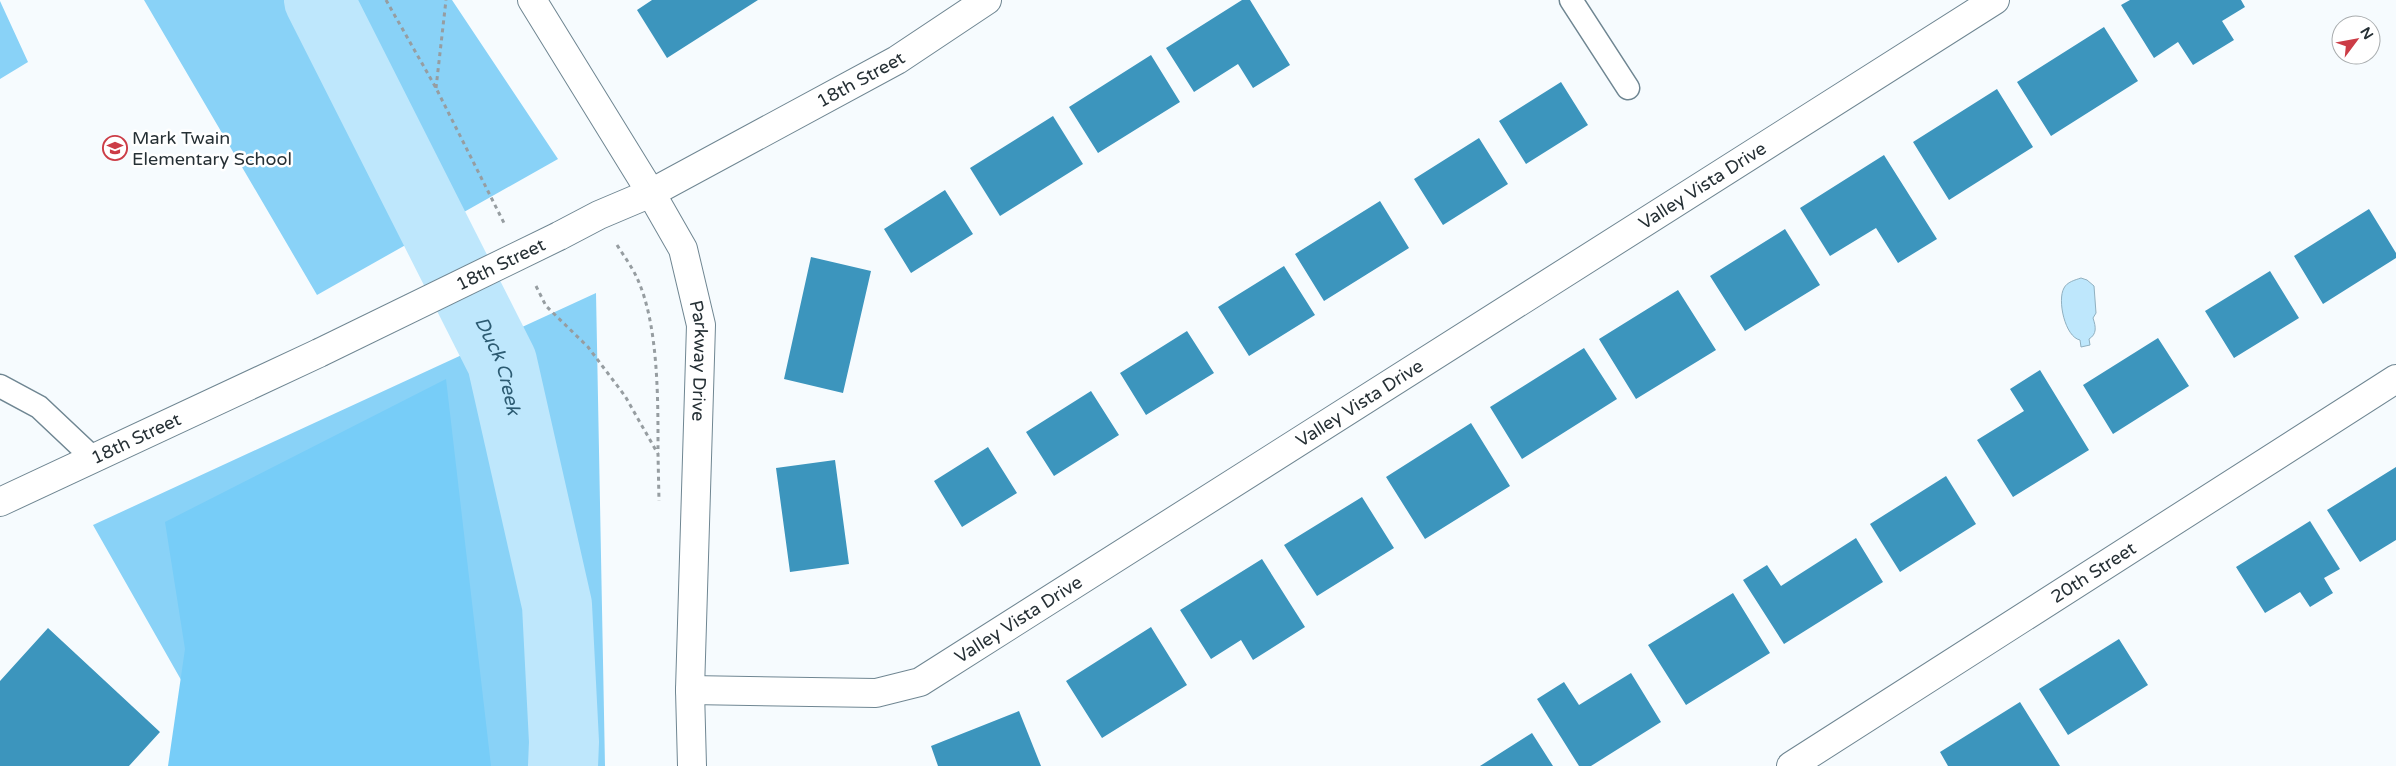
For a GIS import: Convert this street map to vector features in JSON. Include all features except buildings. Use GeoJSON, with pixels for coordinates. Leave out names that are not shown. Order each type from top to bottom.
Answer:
{"type":"FeatureCollection","features":[{"type":"Feature","properties":{"kind":"street","name":"Parkway Drive"},"geometry":{"type":"LineString","coordinates":[[532,0],[683,249],[701,325],[690,690],[692,766]]}},
{"type":"Feature","properties":{"kind":"street","name":"18th Street"},"geometry":{"type":"LineString","coordinates":[[0,502],[92,457],[320,352],[599,215],[650,193],[897,60],[988,0]]}},
{"type":"Feature","properties":{"kind":"street","name":"Valley Vista Drive"},"geometry":{"type":"LineString","coordinates":[[690,690],[876,693],[920,682],[1995,0]]}},
{"type":"Feature","properties":{"kind":"street","name":"20th Street"},"geometry":{"type":"LineString","coordinates":[[1792,766],[2396,379]]}},
{"type":"Feature","properties":{"kind":"lane"},"geometry":{"type":"LineString","coordinates":[[1571,0],[1628,88]]}},
{"type":"Feature","properties":{"kind":"lane"},"geometry":{"type":"LineString","coordinates":[[0,386],[39,407],[92,457]]}},
{"type":"Feature","properties":{"kind":"path"},"geometry":{"type":"LineString","coordinates":[[386,0],[436,88],[506,228]]}},
{"type":"Feature","properties":{"kind":"path"},"geometry":{"type":"LineString","coordinates":[[436,88],[446,0]]}},
{"type":"Feature","properties":{"kind":"path"},"geometry":{"type":"LineString","coordinates":[[599,215],[638,279],[648,315],[658,385],[659,502]]}},
{"type":"Feature","properties":{"kind":"path"},"geometry":{"type":"LineString","coordinates":[[532,280],[546,306],[588,347],[625,396],[658,454]]}},
{"type":"Feature","properties":{"kind":"shaded area"},"geometry":{"type":"Polygon","coordinates":[[[144,0],[452,0],[558,159],[317,295],[144,0]]]}},
{"type":"Feature","properties":{"kind":"shaded area"},"geometry":{"type":"Polygon","coordinates":[[[0,1],[28,62],[0,79],[0,1]]]}},
{"type":"Feature","properties":{"kind":"shaded area"},"geometry":{"type":"Polygon","coordinates":[[[2081,278],[2094,286],[2096,313],[2093,318],[2095,330],[2089,339],[2090,345],[2081,347],[2080,340],[2070,332],[2066,325],[2061,301],[2065,286],[2081,278]]]}},
{"type":"Feature","properties":{"kind":"shaded area"},"geometry":{"type":"Polygon","coordinates":[[[596,293],[605,766],[230,766],[93,525],[596,293]]]}},
{"type":"Feature","properties":{"kind":"shaded area"},"geometry":{"type":"Polygon","coordinates":[[[446,379],[491,766],[168,766],[185,649],[165,522],[446,379]]]}},
{"type":"Feature","properties":{"kind":"waterway","name":"Duck Creek"},"geometry":{"type":"LineString","coordinates":[[319,0],[502,362],[557,605],[564,742],[563,766]]}},
{"type":"Feature","properties":{"kind":"place","name":"Mark Twain Elementary School"},"geometry":{"type":"Point","coordinates":[115,148]}}]}
